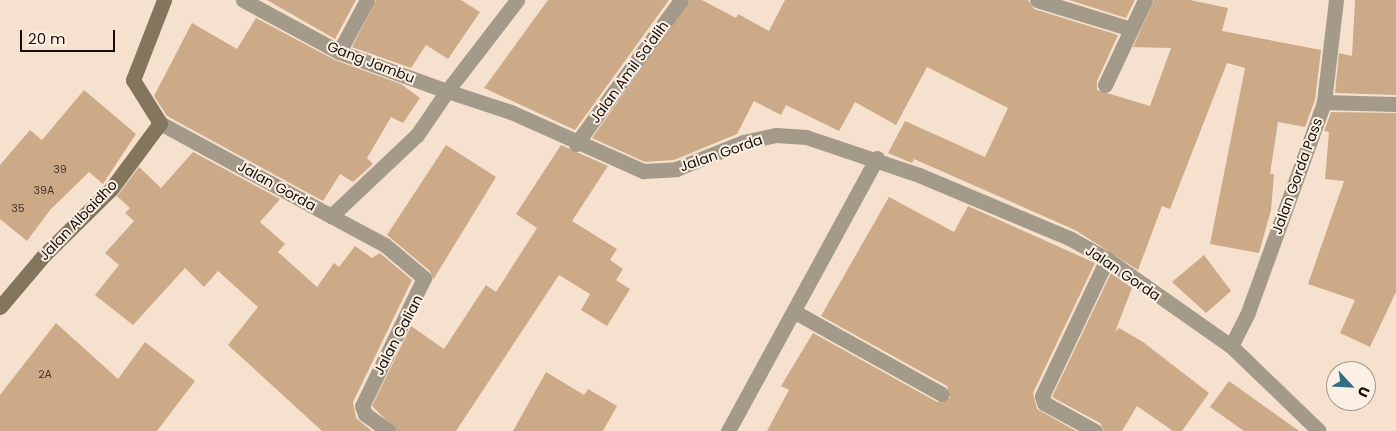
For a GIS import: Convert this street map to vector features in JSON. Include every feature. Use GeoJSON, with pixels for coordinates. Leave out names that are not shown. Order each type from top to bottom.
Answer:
{"type":"FeatureCollection","features":[{"type":"Feature","properties":{"kind":"street"},"geometry":{"type":"LineString","coordinates":[[160,123],[133,80],[164,0]]}},
{"type":"Feature","properties":{"kind":"street","name":"Gang Jambu"},"geometry":{"type":"LineString","coordinates":[[243,0],[339,52],[447,91]]}},
{"type":"Feature","properties":{"kind":"street"},"geometry":{"type":"LineString","coordinates":[[339,52],[367,0]]}},
{"type":"Feature","properties":{"kind":"street"},"geometry":{"type":"LineString","coordinates":[[447,91],[517,0]]}},
{"type":"Feature","properties":{"kind":"street","name":"Jalan Amil Sa'alih"},"geometry":{"type":"LineString","coordinates":[[576,144],[681,0]]}},
{"type":"Feature","properties":{"kind":"street"},"geometry":{"type":"LineString","coordinates":[[1037,0],[1131,30]]}},
{"type":"Feature","properties":{"kind":"street"},"geometry":{"type":"LineString","coordinates":[[1105,85],[1145,0]]}},
{"type":"Feature","properties":{"kind":"street","name":"Jalan Gorda Pass"},"geometry":{"type":"LineString","coordinates":[[1231,346],[1247,315],[1324,102],[1336,0]]}},
{"type":"Feature","properties":{"kind":"street","name":"Jalan Gorda"},"geometry":{"type":"LineString","coordinates":[[160,123],[331,216],[417,135],[447,91],[511,112],[576,144],[644,171],[659,172],[776,135],[806,137],[877,158],[1071,239],[1107,259],[1231,346],[1319,431]]}},
{"type":"Feature","properties":{"kind":"street"},"geometry":{"type":"LineString","coordinates":[[1324,102],[1396,104]]}},
{"type":"Feature","properties":{"kind":"street","name":"Jalan Albaidho"},"geometry":{"type":"LineString","coordinates":[[0,306],[44,255],[111,189],[160,123]]}},
{"type":"Feature","properties":{"kind":"street"},"geometry":{"type":"LineString","coordinates":[[728,431],[795,312],[877,158]]}},
{"type":"Feature","properties":{"kind":"street","name":"Jalan Galian"},"geometry":{"type":"LineString","coordinates":[[331,216],[385,244],[424,278],[362,403],[365,414],[383,430]]}},
{"type":"Feature","properties":{"kind":"street"},"geometry":{"type":"LineString","coordinates":[[1095,431],[1044,403],[1042,396],[1107,259]]}},
{"type":"Feature","properties":{"kind":"street"},"geometry":{"type":"LineString","coordinates":[[795,312],[942,394]]}},
{"type":"Feature","properties":{"kind":"building"},"geometry":{"type":"Polygon","coordinates":[[[267,0],[356,0],[335,39],[267,0]]]}},
{"type":"Feature","properties":{"kind":"building"},"geometry":{"type":"Polygon","coordinates":[[[376,0],[461,0],[480,12],[448,59],[426,45],[411,68],[352,47],[376,0]]]}},
{"type":"Feature","properties":{"kind":"building"},"geometry":{"type":"Polygon","coordinates":[[[548,0],[669,0],[575,130],[484,88],[548,0]]]}},
{"type":"Feature","properties":{"kind":"building"},"geometry":{"type":"Polygon","coordinates":[[[690,0],[702,0],[736,18],[738,14],[769,31],[785,0],[1028,0],[1034,9],[1118,35],[1097,81],[1097,90],[1150,106],[1171,48],[1133,47],[1154,0],[1190,0],[1228,8],[1222,31],[1321,50],[1315,100],[1305,127],[1278,122],[1270,174],[1274,174],[1271,210],[1259,253],[1210,244],[1245,68],[1227,63],[1170,209],[1162,206],[1138,270],[1075,230],[914,159],[912,163],[888,153],[905,121],[985,157],[1008,108],[927,67],[896,125],[855,102],[839,131],[786,105],[781,115],[754,101],[737,134],[674,160],[645,162],[592,138],[690,0]]]}},
{"type":"Feature","properties":{"kind":"building"},"geometry":{"type":"Polygon","coordinates":[[[1069,0],[1135,0],[1126,18],[1069,0]]]}},
{"type":"Feature","properties":{"kind":"building"},"geometry":{"type":"Polygon","coordinates":[[[1355,0],[1396,0],[1396,95],[1335,93],[1339,53],[1352,56],[1355,0]]]}},
{"type":"Feature","properties":{"kind":"building"},"geometry":{"type":"Polygon","coordinates":[[[256,18],[335,60],[401,84],[420,98],[403,123],[391,117],[367,158],[373,164],[353,182],[340,174],[323,201],[167,116],[154,96],[192,23],[237,49],[256,18]]]}},
{"type":"Feature","properties":{"kind":"building"},"geometry":{"type":"Polygon","coordinates":[[[84,90],[136,134],[103,184],[89,172],[50,210],[27,241],[0,219],[0,165],[30,130],[42,140],[84,90]]]}},
{"type":"Feature","properties":{"kind":"building"},"geometry":{"type":"Polygon","coordinates":[[[1331,112],[1396,113],[1396,292],[1370,347],[1340,333],[1355,300],[1308,284],[1344,181],[1325,179],[1329,132],[1324,131],[1331,112]]]}},
{"type":"Feature","properties":{"kind":"building"},"geometry":{"type":"Polygon","coordinates":[[[446,145],[496,177],[433,280],[430,271],[387,235],[446,145]]]}},
{"type":"Feature","properties":{"kind":"building"},"geometry":{"type":"Polygon","coordinates":[[[561,145],[608,166],[572,221],[617,249],[610,260],[623,269],[616,280],[630,289],[607,326],[581,310],[590,294],[559,275],[456,431],[397,431],[372,406],[411,326],[444,349],[486,285],[496,292],[537,228],[516,214],[561,145]]]}},
{"type":"Feature","properties":{"kind":"building"},"geometry":{"type":"Polygon","coordinates":[[[193,152],[280,199],[260,222],[285,244],[278,252],[317,287],[334,263],[339,267],[355,246],[372,258],[380,253],[412,280],[353,402],[356,418],[372,431],[322,431],[228,345],[258,307],[218,271],[204,287],[185,268],[133,325],[95,295],[119,265],[105,253],[134,221],[125,213],[130,208],[117,196],[139,167],[161,188],[193,152]]]}},
{"type":"Feature","properties":{"kind":"building"},"geometry":{"type":"Polygon","coordinates":[[[889,197],[954,232],[968,206],[1095,263],[1033,393],[1037,409],[1076,431],[767,431],[789,390],[781,386],[813,333],[937,402],[950,398],[947,386],[821,316],[889,197]]]}},
{"type":"Feature","properties":{"kind":"building"},"geometry":{"type":"Polygon","coordinates":[[[1204,255],[1231,291],[1206,313],[1172,282],[1204,255]]]}},
{"type":"Feature","properties":{"kind":"building"},"geometry":{"type":"Polygon","coordinates":[[[1111,273],[1132,288],[1115,332],[1119,328],[1143,342],[1209,393],[1182,431],[1173,431],[1137,406],[1122,431],[1104,431],[1100,423],[1052,397],[1111,273]]]}},
{"type":"Feature","properties":{"kind":"building"},"geometry":{"type":"Polygon","coordinates":[[[56,323],[118,379],[145,342],[195,381],[157,431],[0,431],[0,395],[56,323]]]}},
{"type":"Feature","properties":{"kind":"building"},"geometry":{"type":"Polygon","coordinates":[[[546,372],[584,395],[588,389],[617,406],[603,431],[513,431],[546,372]]]}},
{"type":"Feature","properties":{"kind":"building"},"geometry":{"type":"Polygon","coordinates":[[[1229,381],[1299,431],[1244,431],[1210,407],[1229,381]]]}}]}
